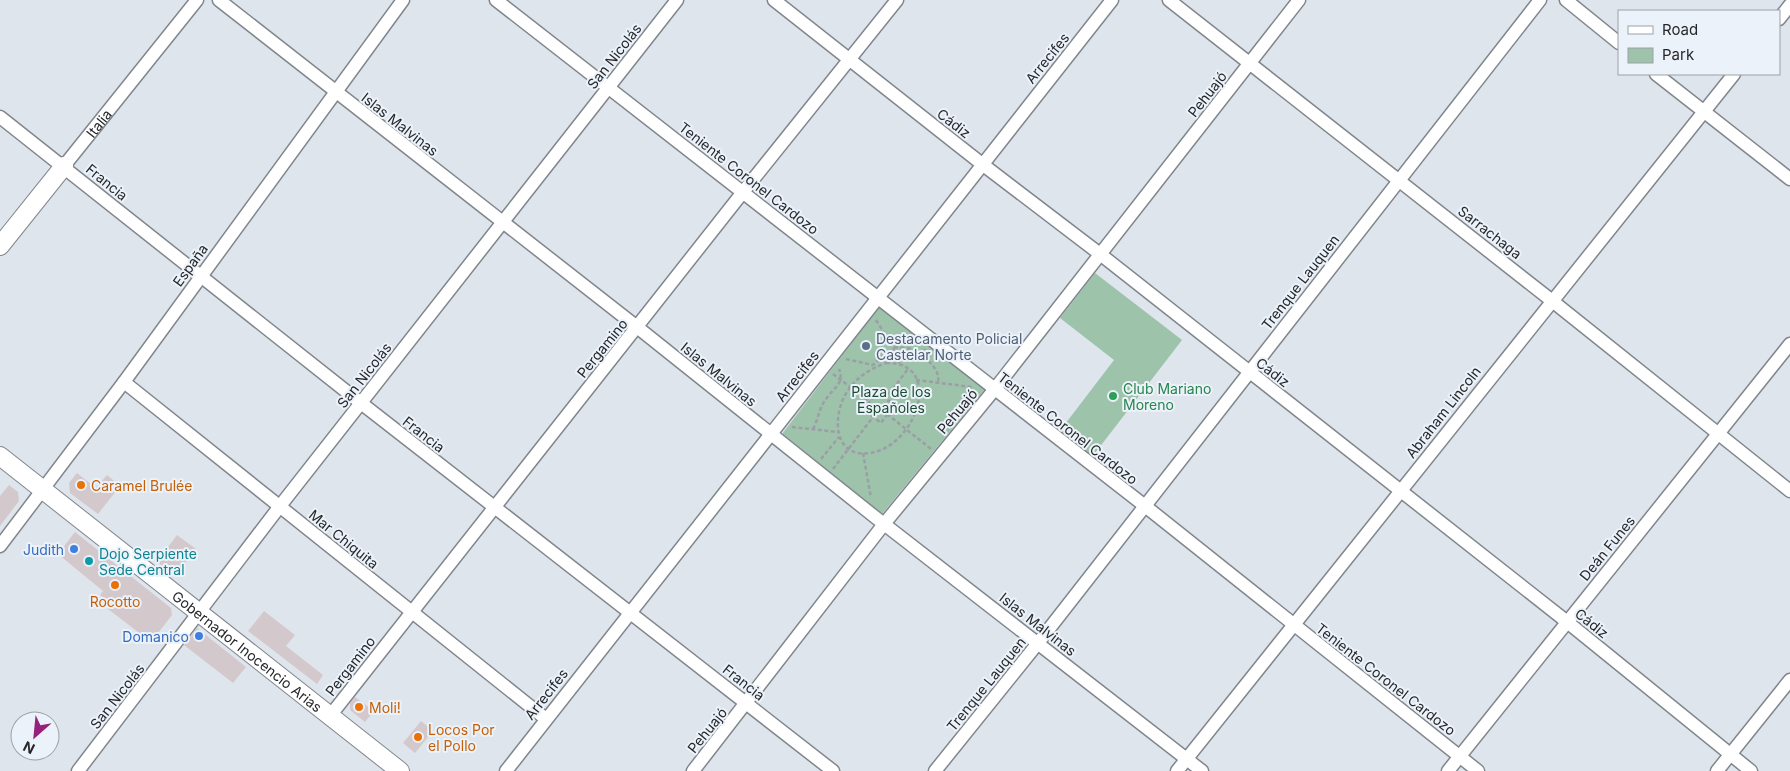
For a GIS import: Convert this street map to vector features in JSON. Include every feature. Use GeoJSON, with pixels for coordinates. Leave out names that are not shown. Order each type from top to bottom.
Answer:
{"type":"FeatureCollection","features":[{"type":"Feature","properties":{"kind":"street","name":"Italia"},"geometry":{"type":"LineString","coordinates":[[0,246],[196,0]]}},
{"type":"Feature","properties":{"kind":"street","name":"Islas Malvinas"},"geometry":{"type":"LineString","coordinates":[[219,0],[503,224],[774,430],[813,468],[1202,771]]}},
{"type":"Feature","properties":{"kind":"street","name":"España"},"geometry":{"type":"LineString","coordinates":[[0,546],[124,382],[403,0]]}},
{"type":"Feature","properties":{"kind":"street","name":"Teniente Coronel Cardozo"},"geometry":{"type":"LineString","coordinates":[[496,0],[1145,506],[1478,771]]}},
{"type":"Feature","properties":{"kind":"street","name":"San Nicolás"},"geometry":{"type":"LineString","coordinates":[[78,771],[280,506],[678,0]]}},
{"type":"Feature","properties":{"kind":"street","name":"Cádiz"},"geometry":{"type":"LineString","coordinates":[[774,0],[1566,621],[1751,771]]}},
{"type":"Feature","properties":{"kind":"street","name":"Pergamino"},"geometry":{"type":"LineString","coordinates":[[330,716],[743,192],[897,0]]}},
{"type":"Feature","properties":{"kind":"street","name":"Arrecifes"},"geometry":{"type":"LineString","coordinates":[[506,771],[629,612],[1112,0]]}},
{"type":"Feature","properties":{"kind":"street","name":"Sarrachaga"},"geometry":{"type":"LineString","coordinates":[[1169,0],[1552,300],[1790,491]]}},
{"type":"Feature","properties":{"kind":"street","name":"Pehuajó"},"geometry":{"type":"LineString","coordinates":[[693,771],[747,704],[880,521],[940,455],[994,390],[1299,0]]}},
{"type":"Feature","properties":{"kind":"street","name":"Trenque Lauquen"},"geometry":{"type":"LineString","coordinates":[[935,771],[1038,643],[1540,0]]}},
{"type":"Feature","properties":{"kind":"street"},"geometry":{"type":"LineString","coordinates":[[1566,0],[1618,42]]}},
{"type":"Feature","properties":{"kind":"street"},"geometry":{"type":"LineString","coordinates":[[1780,18],[1790,5]]}},
{"type":"Feature","properties":{"kind":"street"},"geometry":{"type":"LineString","coordinates":[[1657,75],[1790,179]]}},
{"type":"Feature","properties":{"kind":"street","name":"Abraham Lincoln"},"geometry":{"type":"LineString","coordinates":[[1177,771],[1733,75]]}},
{"type":"Feature","properties":{"kind":"street","name":"Francia"},"geometry":{"type":"LineString","coordinates":[[0,117],[361,403],[833,771]]}},
{"type":"Feature","properties":{"kind":"street","name":"Deán Funes"},"geometry":{"type":"LineString","coordinates":[[1448,771],[1566,621],[1790,344]]}},
{"type":"Feature","properties":{"kind":"street","name":"Mar Chiquita"},"geometry":{"type":"LineString","coordinates":[[124,382],[546,719]]}},
{"type":"Feature","properties":{"kind":"street","name":"Gobernador Inocencio Arias"},"geometry":{"type":"LineString","coordinates":[[0,456],[400,771]]}},
{"type":"Feature","properties":{"kind":"street"},"geometry":{"type":"LineString","coordinates":[[1717,771],[1790,680]]}},
{"type":"Feature","properties":{"kind":"path"},"geometry":{"type":"LineString","coordinates":[[867,312],[879,324],[894,347],[900,365]]}},
{"type":"Feature","properties":{"kind":"path"},"geometry":{"type":"LineString","coordinates":[[925,357],[924,349],[932,340]]}},
{"type":"Feature","properties":{"kind":"path"},"geometry":{"type":"LineString","coordinates":[[894,347],[914,349],[925,357],[935,367],[938,383]]}},
{"type":"Feature","properties":{"kind":"path"},"geometry":{"type":"LineString","coordinates":[[843,360],[853,359],[873,365],[882,356],[896,354]]}},
{"type":"Feature","properties":{"kind":"path"},"geometry":{"type":"LineString","coordinates":[[813,429],[826,399],[836,389],[840,380],[840,364]]}},
{"type":"Feature","properties":{"kind":"path"},"geometry":{"type":"LineString","coordinates":[[886,364],[900,365],[908,369],[919,388],[919,400],[915,415],[907,430],[879,451],[863,453],[849,448],[839,437],[838,432],[841,403],[850,387],[862,376],[877,367],[886,364]]}},
{"type":"Feature","properties":{"kind":"path"},"geometry":{"type":"LineString","coordinates":[[823,366],[870,402]]}},
{"type":"Feature","properties":{"kind":"path"},"geometry":{"type":"LineString","coordinates":[[889,394],[908,369]]}},
{"type":"Feature","properties":{"kind":"path"},"geometry":{"type":"LineString","coordinates":[[916,380],[994,390]]}},
{"type":"Feature","properties":{"kind":"path"},"geometry":{"type":"LineString","coordinates":[[881,395],[884,391],[893,397],[889,402]]}},
{"type":"Feature","properties":{"kind":"path"},"geometry":{"type":"LineString","coordinates":[[877,392],[881,395],[894,405],[881,423],[864,410],[877,392]]}},
{"type":"Feature","properties":{"kind":"path"},"geometry":{"type":"LineString","coordinates":[[887,414],[940,455]]}},
{"type":"Feature","properties":{"kind":"path"},"geometry":{"type":"LineString","coordinates":[[826,478],[873,417]]}},
{"type":"Feature","properties":{"kind":"path"},"geometry":{"type":"LineString","coordinates":[[774,430],[813,429],[838,432]]}},
{"type":"Feature","properties":{"kind":"path"},"geometry":{"type":"LineString","coordinates":[[813,468],[839,437]]}},
{"type":"Feature","properties":{"kind":"path"},"geometry":{"type":"LineString","coordinates":[[863,453],[880,521]]}},
{"type":"Feature","properties":{"kind":"green space","name":"Club Mariano Moreno"},"geometry":{"type":"Polygon","coordinates":[[[1095,273],[1182,340],[1092,457],[1059,432],[1114,360],[1060,318],[1095,273]]]}},
{"type":"Feature","properties":{"kind":"green space","name":"Plaza de los Españoles"},"geometry":{"type":"Polygon","coordinates":[[[880,306],[985,389],[882,514],[782,434],[880,306]]]}},
{"type":"Feature","properties":{"kind":"building"},"geometry":{"type":"Polygon","coordinates":[[[77,473],[96,488],[107,475],[120,486],[98,514],[70,493],[69,483],[77,473]]]}},
{"type":"Feature","properties":{"kind":"building"},"geometry":{"type":"Polygon","coordinates":[[[9,485],[18,492],[19,501],[0,526],[0,496],[9,485]]]}},
{"type":"Feature","properties":{"kind":"building"},"geometry":{"type":"Polygon","coordinates":[[[75,532],[171,608],[172,615],[151,642],[108,609],[112,604],[100,595],[103,591],[58,554],[75,532]]]}},
{"type":"Feature","properties":{"kind":"building"},"geometry":{"type":"Polygon","coordinates":[[[177,535],[196,549],[175,576],[157,562],[177,535]]]}},
{"type":"Feature","properties":{"kind":"building"},"geometry":{"type":"Polygon","coordinates":[[[264,611],[295,635],[286,646],[323,675],[317,684],[248,631],[264,611]]]}},
{"type":"Feature","properties":{"kind":"building"},"geometry":{"type":"Polygon","coordinates":[[[197,628],[246,667],[233,683],[184,645],[197,628]]]}},
{"type":"Feature","properties":{"kind":"building","name":"Moli!"},"geometry":{"type":"Polygon","coordinates":[[[355,697],[374,711],[365,722],[350,710],[350,703],[355,697]]]}},
{"type":"Feature","properties":{"kind":"building","name":"Locos Por el Pollo"},"geometry":{"type":"Polygon","coordinates":[[[421,721],[433,731],[415,753],[403,743],[421,721]]]}},
{"type":"Feature","properties":{"kind":"place","name":"Destacamento Policial Castelar Norte"},"geometry":{"type":"Point","coordinates":[866,346]}},
{"type":"Feature","properties":{"kind":"place","name":"Club Mariano Moreno"},"geometry":{"type":"Point","coordinates":[1113,396]}},
{"type":"Feature","properties":{"kind":"place","name":"Caramel Brulée"},"geometry":{"type":"Point","coordinates":[81,485]}},
{"type":"Feature","properties":{"kind":"place","name":"Judith"},"geometry":{"type":"Point","coordinates":[74,549]}},
{"type":"Feature","properties":{"kind":"place","name":"Dojo Serpiente Sede Central"},"geometry":{"type":"Point","coordinates":[89,561]}},
{"type":"Feature","properties":{"kind":"place","name":"Rocotto"},"geometry":{"type":"Point","coordinates":[115,585]}},
{"type":"Feature","properties":{"kind":"place","name":"Domanico"},"geometry":{"type":"Point","coordinates":[199,636]}},
{"type":"Feature","properties":{"kind":"place","name":"Moli!"},"geometry":{"type":"Point","coordinates":[359,707]}},
{"type":"Feature","properties":{"kind":"place","name":"Locos Por el Pollo"},"geometry":{"type":"Point","coordinates":[418,737]}}]}
